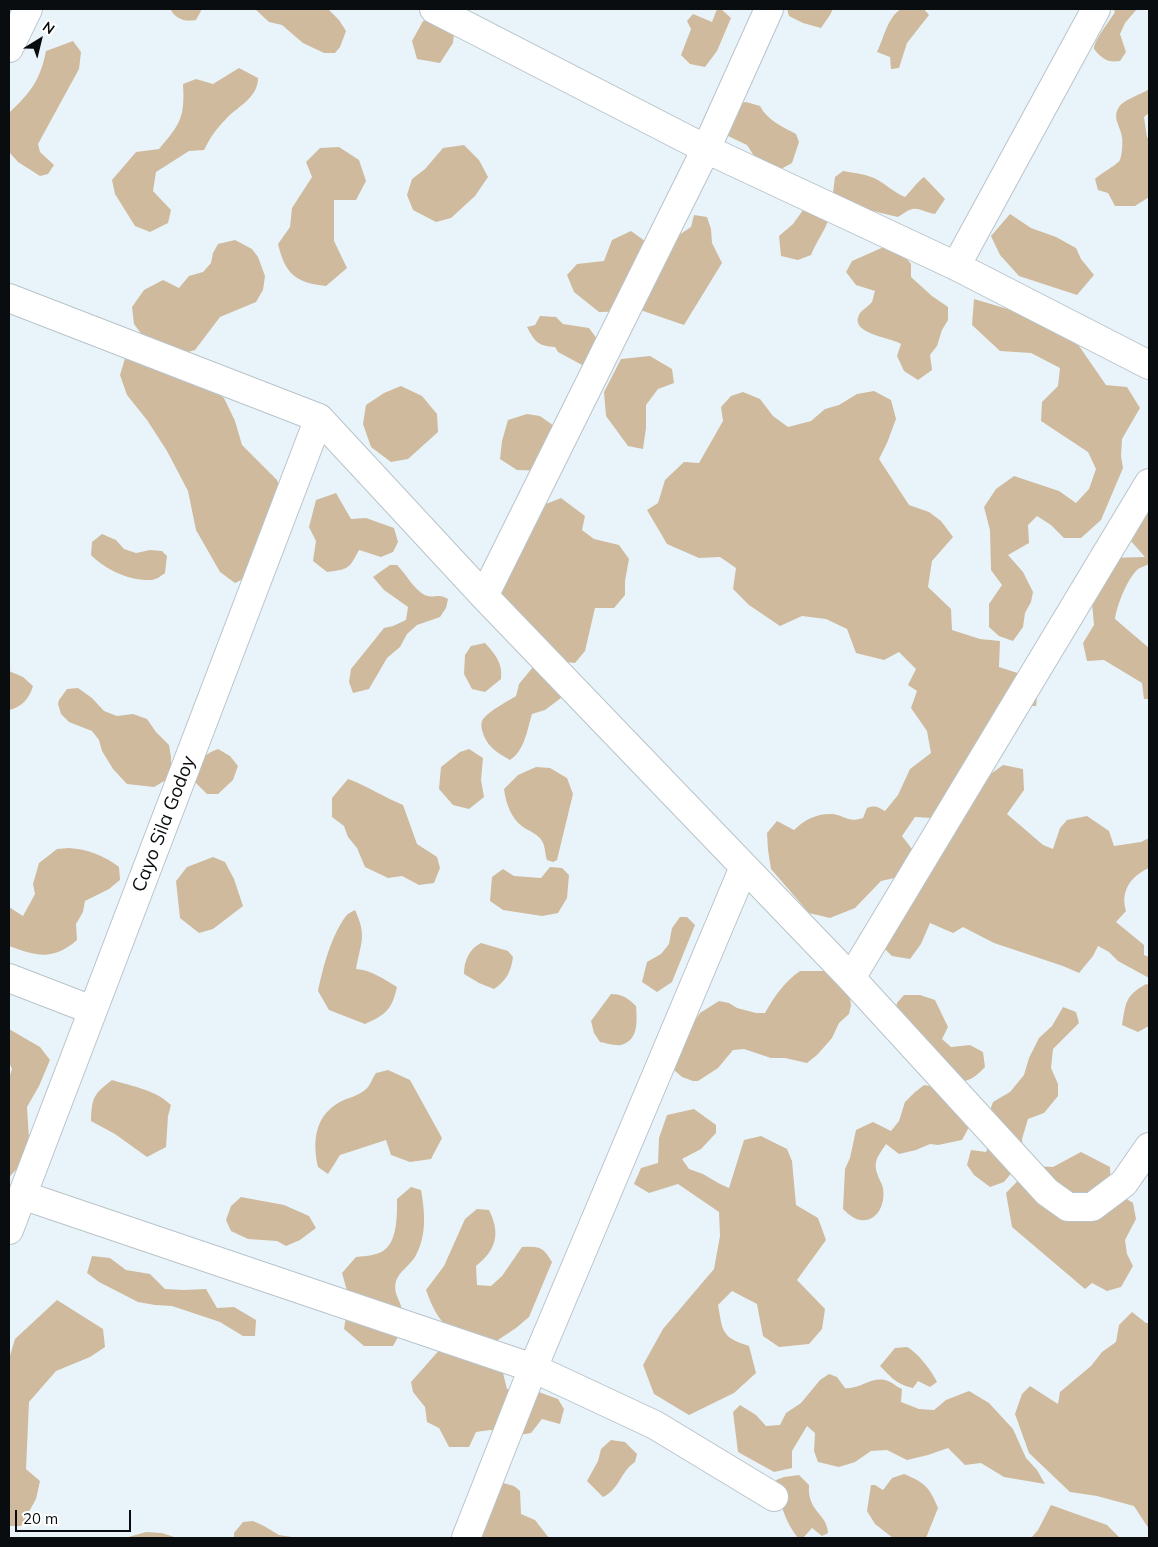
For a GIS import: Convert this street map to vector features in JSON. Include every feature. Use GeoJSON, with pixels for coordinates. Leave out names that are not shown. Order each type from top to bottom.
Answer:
{"type":"FeatureCollection","features":[{"type":"Feature","properties":{"kind":"street"},"geometry":{"type":"LineString","coordinates":[[9,48],[28,9]]}},
{"type":"Feature","properties":{"kind":"street"},"geometry":{"type":"LineString","coordinates":[[434,9],[706,149],[956,266],[1149,365]]}},
{"type":"Feature","properties":{"kind":"street"},"geometry":{"type":"LineString","coordinates":[[484,596],[706,149],[769,9]]}},
{"type":"Feature","properties":{"kind":"street"},"geometry":{"type":"LineString","coordinates":[[956,266],[1096,9]]}},
{"type":"Feature","properties":{"kind":"street"},"geometry":{"type":"LineString","coordinates":[[9,298],[319,418],[484,596],[851,978],[1047,1192],[1068,1207],[1092,1207],[1124,1183],[1149,1147]]}},
{"type":"Feature","properties":{"kind":"street","name":"Cayo Sila Godoy"},"geometry":{"type":"LineString","coordinates":[[9,1230],[319,418]]}},
{"type":"Feature","properties":{"kind":"street"},"geometry":{"type":"LineString","coordinates":[[851,978],[1149,482]]}},
{"type":"Feature","properties":{"kind":"street"},"geometry":{"type":"LineString","coordinates":[[466,1538],[534,1368],[744,867]]}},
{"type":"Feature","properties":{"kind":"street"},"geometry":{"type":"LineString","coordinates":[[9,978],[92,1010]]}},
{"type":"Feature","properties":{"kind":"street"},"geometry":{"type":"LineString","coordinates":[[22,1195],[534,1368],[655,1425],[774,1497]]}},
{"type":"Feature","properties":{"kind":"shaded area"},"geometry":{"type":"Polygon","coordinates":[[[170,9],[202,9],[196,20],[188,21],[175,15],[170,9]]]}},
{"type":"Feature","properties":{"kind":"shaded area"},"geometry":{"type":"Polygon","coordinates":[[[255,9],[328,9],[339,20],[346,31],[340,47],[335,53],[324,53],[303,43],[282,25],[269,22],[255,9]]]}},
{"type":"Feature","properties":{"kind":"shaded area"},"geometry":{"type":"Polygon","coordinates":[[[717,9],[721,9],[731,18],[717,51],[705,67],[690,64],[681,55],[691,29],[687,21],[693,14],[712,22],[717,9]]]}},
{"type":"Feature","properties":{"kind":"shaded area"},"geometry":{"type":"Polygon","coordinates":[[[787,9],[833,9],[821,28],[803,23],[789,16],[787,9]]]}},
{"type":"Feature","properties":{"kind":"shaded area"},"geometry":{"type":"Polygon","coordinates":[[[901,9],[924,9],[929,15],[907,43],[899,68],[891,69],[890,57],[877,52],[889,23],[901,9]]]}},
{"type":"Feature","properties":{"kind":"shaded area"},"geometry":{"type":"Polygon","coordinates":[[[1113,9],[1137,9],[1125,23],[1120,34],[1126,52],[1120,61],[1106,60],[1094,49],[1099,36],[1115,12],[1113,9]]]}},
{"type":"Feature","properties":{"kind":"shaded area"},"geometry":{"type":"Polygon","coordinates":[[[434,19],[454,33],[453,43],[440,63],[417,59],[412,41],[423,21],[434,19]]]}},
{"type":"Feature","properties":{"kind":"shaded area"},"geometry":{"type":"Polygon","coordinates":[[[73,41],[81,52],[79,69],[38,144],[40,152],[54,165],[48,174],[40,176],[18,162],[9,152],[9,113],[33,86],[41,71],[46,51],[73,41]]]}},
{"type":"Feature","properties":{"kind":"shaded area"},"geometry":{"type":"Polygon","coordinates":[[[239,68],[258,78],[255,91],[247,101],[219,126],[204,150],[189,151],[156,172],[153,191],[171,210],[168,223],[150,232],[135,226],[115,194],[112,180],[136,152],[159,149],[172,133],[182,113],[183,84],[196,79],[213,84],[239,68]]]}},
{"type":"Feature","properties":{"kind":"shaded area"},"geometry":{"type":"Polygon","coordinates":[[[1149,89],[1149,113],[1144,117],[1147,137],[1149,139],[1149,197],[1135,206],[1115,206],[1108,193],[1098,190],[1095,179],[1120,160],[1122,139],[1116,115],[1119,107],[1124,102],[1149,89]]]}},
{"type":"Feature","properties":{"kind":"shaded area"},"geometry":{"type":"Polygon","coordinates":[[[746,102],[760,106],[771,119],[796,134],[799,142],[792,163],[781,169],[758,162],[747,145],[728,136],[726,124],[740,103],[746,102]]]}},
{"type":"Feature","properties":{"kind":"shaded area"},"geometry":{"type":"Polygon","coordinates":[[[464,145],[479,160],[488,177],[475,196],[451,218],[436,222],[413,210],[407,195],[412,179],[425,169],[443,148],[464,145]]]}},
{"type":"Feature","properties":{"kind":"shaded area"},"geometry":{"type":"Polygon","coordinates":[[[339,147],[359,160],[366,181],[356,200],[334,200],[334,241],[347,268],[326,286],[315,285],[293,275],[284,262],[278,244],[290,227],[292,208],[312,177],[306,162],[320,148],[339,147]]]}},
{"type":"Feature","properties":{"kind":"shaded area"},"geometry":{"type":"Polygon","coordinates":[[[843,171],[874,178],[905,197],[924,177],[945,199],[935,214],[916,209],[909,210],[898,217],[881,213],[856,205],[833,193],[835,177],[843,171]]]}},
{"type":"Feature","properties":{"kind":"shaded area"},"geometry":{"type":"Polygon","coordinates":[[[806,206],[829,218],[811,255],[798,260],[781,256],[779,236],[793,224],[806,206]]]}},
{"type":"Feature","properties":{"kind":"shaded area"},"geometry":{"type":"Polygon","coordinates":[[[1010,214],[1031,228],[1056,237],[1076,248],[1081,259],[1094,275],[1077,295],[1019,276],[1000,255],[991,236],[1010,214]]]}},
{"type":"Feature","properties":{"kind":"shaded area"},"geometry":{"type":"Polygon","coordinates":[[[694,215],[707,217],[711,229],[712,243],[722,263],[684,325],[643,311],[599,312],[574,292],[567,275],[577,264],[604,261],[612,240],[631,231],[667,257],[669,236],[679,235],[691,227],[694,215]]]}},
{"type":"Feature","properties":{"kind":"shaded area"},"geometry":{"type":"Polygon","coordinates":[[[235,240],[252,249],[258,257],[265,276],[263,290],[256,302],[220,317],[195,350],[185,353],[143,336],[134,324],[132,307],[144,290],[163,280],[179,288],[189,276],[203,272],[211,263],[213,253],[218,244],[235,240]]]}},
{"type":"Feature","properties":{"kind":"shaded area"},"geometry":{"type":"Polygon","coordinates":[[[886,246],[896,246],[911,264],[911,277],[932,296],[948,307],[948,320],[942,330],[937,346],[930,355],[932,370],[918,380],[904,371],[897,356],[901,344],[872,334],[860,326],[858,320],[860,313],[872,302],[875,291],[856,285],[846,272],[852,261],[886,246]]]}},
{"type":"Feature","properties":{"kind":"shaded area"},"geometry":{"type":"Polygon","coordinates":[[[974,299],[1041,319],[1079,346],[1106,385],[1127,387],[1140,408],[1122,439],[1121,456],[1123,468],[1101,520],[1081,538],[1064,538],[1051,525],[1037,516],[1028,525],[1029,543],[1008,555],[1023,572],[1033,592],[1031,602],[1025,613],[1023,627],[1013,641],[999,636],[989,627],[989,604],[1002,585],[991,570],[990,530],[984,507],[996,489],[1014,476],[1059,491],[1076,503],[1089,489],[1096,469],[1088,452],[1041,421],[1042,402],[1058,386],[1060,368],[1031,353],[1000,351],[972,325],[974,299]]]}},
{"type":"Feature","properties":{"kind":"shaded area"},"geometry":{"type":"Polygon","coordinates":[[[540,316],[556,317],[563,324],[589,328],[603,347],[598,357],[582,365],[558,352],[555,347],[545,346],[538,342],[527,327],[535,325],[540,316]]]}},
{"type":"Feature","properties":{"kind":"shaded area"},"geometry":{"type":"Polygon","coordinates":[[[126,355],[203,383],[224,398],[235,421],[242,445],[277,480],[286,504],[261,570],[235,583],[220,572],[196,530],[188,491],[167,451],[147,420],[127,395],[120,375],[126,355]]]}},
{"type":"Feature","properties":{"kind":"shaded area"},"geometry":{"type":"Polygon","coordinates":[[[650,356],[672,369],[674,383],[658,389],[646,405],[646,428],[643,449],[628,446],[606,416],[604,392],[621,359],[650,356]]]}},
{"type":"Feature","properties":{"kind":"shaded area"},"geometry":{"type":"Polygon","coordinates":[[[401,386],[422,396],[437,414],[438,432],[408,459],[391,462],[371,447],[363,424],[366,405],[384,393],[401,386]]]}},
{"type":"Feature","properties":{"kind":"shaded area"},"geometry":{"type":"Polygon","coordinates":[[[874,391],[891,400],[896,419],[879,459],[909,505],[929,512],[941,521],[953,537],[932,561],[928,587],[951,609],[952,630],[980,639],[1000,641],[999,667],[1039,680],[1036,706],[1023,706],[974,786],[1003,765],[1023,769],[1024,790],[1007,814],[1043,845],[1053,849],[1060,828],[1067,820],[1087,816],[1109,831],[1114,846],[1141,842],[1149,838],[1149,868],[1137,875],[1128,885],[1125,897],[1126,911],[1116,922],[1144,945],[1144,955],[1149,957],[1149,978],[1118,961],[1109,952],[1098,946],[1093,956],[1079,973],[994,943],[963,927],[953,933],[930,923],[921,944],[910,959],[892,956],[869,934],[931,867],[955,834],[948,819],[915,817],[902,836],[919,858],[912,874],[881,881],[855,908],[830,918],[809,913],[771,869],[767,833],[777,821],[794,830],[807,820],[817,816],[833,814],[854,820],[863,818],[867,808],[870,807],[876,807],[885,811],[898,795],[910,769],[931,753],[927,731],[911,708],[917,691],[908,685],[916,669],[899,652],[884,660],[856,653],[847,629],[826,619],[802,616],[780,626],[749,605],[733,589],[736,568],[720,557],[699,558],[667,544],[647,510],[658,503],[665,480],[684,462],[699,463],[723,421],[721,407],[731,396],[743,392],[760,399],[773,416],[788,427],[811,421],[825,409],[839,405],[857,394],[874,391]]]}},
{"type":"Feature","properties":{"kind":"shaded area"},"geometry":{"type":"Polygon","coordinates":[[[527,414],[540,416],[557,428],[547,471],[517,470],[500,459],[502,441],[508,420],[527,414]]]}},
{"type":"Feature","properties":{"kind":"shaded area"},"geometry":{"type":"Polygon","coordinates":[[[336,493],[351,519],[366,518],[394,528],[398,542],[393,552],[381,557],[359,550],[348,567],[327,572],[313,561],[316,541],[309,527],[316,500],[336,493]]]}},
{"type":"Feature","properties":{"kind":"shaded area"},"geometry":{"type":"Polygon","coordinates":[[[1149,497],[1149,564],[1138,569],[1130,579],[1120,600],[1115,619],[1149,648],[1149,699],[1144,699],[1142,683],[1104,660],[1087,661],[1083,643],[1094,625],[1090,581],[1110,558],[1145,557],[1130,540],[1149,497]]]}},
{"type":"Feature","properties":{"kind":"shaded area"},"geometry":{"type":"Polygon","coordinates":[[[561,498],[585,516],[582,530],[594,539],[619,545],[629,559],[625,581],[625,595],[614,608],[595,608],[585,651],[575,663],[559,661],[506,619],[501,588],[536,508],[561,498]]]}},
{"type":"Feature","properties":{"kind":"shaded area"},"geometry":{"type":"Polygon","coordinates":[[[102,534],[116,540],[124,549],[136,553],[150,550],[162,551],[167,556],[165,573],[155,579],[143,580],[111,570],[91,555],[92,542],[102,534]]]}},
{"type":"Feature","properties":{"kind":"shaded area"},"geometry":{"type":"Polygon","coordinates":[[[390,565],[397,565],[420,592],[448,599],[446,608],[440,617],[417,625],[407,634],[400,647],[387,658],[369,689],[353,693],[349,682],[351,669],[384,628],[406,620],[408,607],[384,590],[373,577],[390,565]]]}},
{"type":"Feature","properties":{"kind":"shaded area"},"geometry":{"type":"Polygon","coordinates":[[[485,643],[498,659],[501,668],[501,679],[485,692],[472,689],[464,674],[465,655],[471,646],[485,643]]]}},
{"type":"Feature","properties":{"kind":"shaded area"},"geometry":{"type":"Polygon","coordinates":[[[533,667],[545,670],[561,698],[545,710],[532,714],[522,745],[510,760],[496,751],[486,740],[481,726],[482,721],[490,712],[516,696],[519,684],[533,667]]]}},
{"type":"Feature","properties":{"kind":"shaded area"},"geometry":{"type":"Polygon","coordinates":[[[9,671],[23,677],[33,686],[24,702],[18,707],[9,710],[9,671]]]}},
{"type":"Feature","properties":{"kind":"shaded area"},"geometry":{"type":"Polygon","coordinates":[[[78,688],[92,698],[104,711],[117,716],[133,714],[147,719],[156,732],[169,745],[171,770],[166,780],[154,787],[127,784],[113,769],[102,751],[99,740],[92,731],[69,722],[61,714],[58,704],[59,700],[67,689],[78,688]]]}},
{"type":"Feature","properties":{"kind":"shaded area"},"geometry":{"type":"Polygon","coordinates":[[[218,749],[230,756],[238,766],[233,780],[218,794],[207,794],[196,783],[194,768],[205,756],[218,749]]]}},
{"type":"Feature","properties":{"kind":"shaded area"},"geometry":{"type":"Polygon","coordinates":[[[469,749],[483,758],[481,780],[484,797],[469,809],[453,805],[439,789],[441,767],[460,752],[469,749]]]}},
{"type":"Feature","properties":{"kind":"shaded area"},"geometry":{"type":"Polygon","coordinates":[[[536,767],[550,768],[567,778],[573,794],[557,860],[553,862],[547,860],[544,845],[540,839],[515,819],[505,795],[504,789],[518,775],[536,767]]]}},
{"type":"Feature","properties":{"kind":"shaded area"},"geometry":{"type":"Polygon","coordinates":[[[348,779],[403,805],[417,844],[437,857],[440,868],[434,883],[419,885],[402,876],[388,878],[365,867],[357,848],[348,837],[344,826],[332,817],[332,798],[348,779]]]}},
{"type":"Feature","properties":{"kind":"shaded area"},"geometry":{"type":"Polygon","coordinates":[[[69,848],[102,856],[114,863],[119,867],[120,880],[109,889],[85,901],[83,912],[76,924],[77,940],[68,947],[52,954],[44,955],[9,946],[9,907],[23,916],[35,894],[33,884],[39,863],[57,849],[69,848]]]}},
{"type":"Feature","properties":{"kind":"shaded area"},"geometry":{"type":"Polygon","coordinates":[[[213,857],[225,862],[234,879],[243,906],[213,929],[199,933],[180,918],[176,881],[187,867],[213,857]]]}},
{"type":"Feature","properties":{"kind":"shaded area"},"geometry":{"type":"Polygon","coordinates":[[[550,867],[562,868],[569,875],[567,898],[558,913],[542,916],[503,910],[490,901],[492,877],[503,869],[514,876],[541,878],[550,867]]]}},
{"type":"Feature","properties":{"kind":"shaded area"},"geometry":{"type":"Polygon","coordinates":[[[355,910],[362,933],[356,969],[372,973],[397,987],[393,1001],[387,1011],[365,1024],[329,1010],[318,991],[325,962],[336,933],[347,915],[355,910]]]}},
{"type":"Feature","properties":{"kind":"shaded area"},"geometry":{"type":"Polygon","coordinates":[[[680,917],[687,917],[695,925],[672,982],[657,992],[642,982],[647,962],[661,954],[669,944],[672,928],[680,917]]]}},
{"type":"Feature","properties":{"kind":"shaded area"},"geometry":{"type":"Polygon","coordinates":[[[481,943],[508,951],[513,957],[507,976],[494,989],[464,974],[468,956],[481,943]]]}},
{"type":"Feature","properties":{"kind":"shaded area"},"geometry":{"type":"Polygon","coordinates":[[[800,971],[827,971],[842,982],[850,998],[851,1005],[849,1014],[839,1023],[832,1038],[807,1063],[785,1058],[771,1058],[744,1049],[733,1050],[718,1068],[698,1081],[682,1077],[673,1069],[684,1036],[700,1013],[719,1001],[756,1013],[765,1013],[780,990],[800,971]]]}},
{"type":"Feature","properties":{"kind":"shaded area"},"geometry":{"type":"Polygon","coordinates":[[[1146,984],[1149,985],[1149,1026],[1138,1032],[1122,1025],[1124,1011],[1130,996],[1146,984]]]}},
{"type":"Feature","properties":{"kind":"shaded area"},"geometry":{"type":"Polygon","coordinates":[[[611,994],[625,997],[636,1006],[636,1029],[631,1039],[621,1045],[600,1042],[594,1033],[591,1021],[611,994]]]}},
{"type":"Feature","properties":{"kind":"shaded area"},"geometry":{"type":"Polygon","coordinates":[[[904,995],[920,995],[935,1000],[948,1027],[942,1039],[951,1047],[970,1045],[983,1052],[985,1067],[971,1079],[945,1083],[888,1035],[897,1003],[904,995]]]}},
{"type":"Feature","properties":{"kind":"shaded area"},"geometry":{"type":"Polygon","coordinates":[[[1063,1007],[1076,1012],[1079,1023],[1053,1049],[1051,1068],[1058,1084],[1058,1096],[1044,1113],[1028,1119],[1022,1139],[1024,1158],[1004,1182],[990,1187],[974,1175],[967,1165],[971,1150],[986,1152],[997,1128],[989,1113],[993,1102],[1010,1092],[1024,1075],[1029,1058],[1039,1038],[1052,1026],[1063,1007]]]}},
{"type":"Feature","properties":{"kind":"shaded area"},"geometry":{"type":"Polygon","coordinates":[[[9,1029],[40,1047],[50,1060],[39,1086],[27,1107],[29,1138],[20,1166],[9,1177],[9,1078],[12,1069],[9,1062],[9,1029]]]}},
{"type":"Feature","properties":{"kind":"shaded area"},"geometry":{"type":"Polygon","coordinates":[[[388,1070],[410,1080],[442,1138],[431,1159],[410,1162],[391,1155],[386,1140],[340,1155],[328,1174],[318,1167],[316,1157],[316,1137],[321,1120],[334,1106],[366,1089],[376,1073],[388,1070]]]}},
{"type":"Feature","properties":{"kind":"shaded area"},"geometry":{"type":"Polygon","coordinates":[[[112,1080],[151,1092],[171,1105],[168,1116],[166,1147],[147,1157],[115,1134],[91,1121],[93,1101],[97,1093],[112,1080]]]}},
{"type":"Feature","properties":{"kind":"shaded area"},"geometry":{"type":"Polygon","coordinates":[[[924,1085],[936,1087],[969,1127],[962,1140],[938,1145],[930,1144],[899,1154],[886,1144],[876,1162],[877,1173],[883,1188],[881,1206],[877,1214],[870,1219],[862,1220],[855,1218],[843,1209],[845,1169],[850,1158],[856,1130],[873,1122],[891,1131],[899,1121],[905,1102],[924,1085]]]}},
{"type":"Feature","properties":{"kind":"shaded area"},"geometry":{"type":"Polygon","coordinates":[[[694,1109],[716,1125],[716,1133],[701,1149],[682,1159],[689,1169],[729,1188],[744,1140],[761,1136],[787,1149],[792,1161],[796,1205],[818,1218],[826,1240],[797,1280],[825,1309],[822,1329],[809,1344],[779,1347],[763,1336],[757,1304],[732,1291],[718,1305],[721,1322],[728,1336],[749,1346],[756,1373],[734,1393],[689,1415],[654,1394],[643,1365],[663,1329],[714,1269],[720,1236],[719,1212],[678,1184],[649,1193],[634,1184],[641,1168],[658,1163],[659,1138],[667,1115],[694,1109]]]}},
{"type":"Feature","properties":{"kind":"shaded area"},"geometry":{"type":"Polygon","coordinates":[[[1081,1152],[1110,1167],[1111,1195],[1119,1194],[1133,1203],[1136,1219],[1125,1240],[1127,1254],[1133,1266],[1121,1287],[1107,1291],[1092,1283],[1085,1289],[1012,1227],[1006,1193],[1032,1166],[1053,1167],[1081,1152]]]}},
{"type":"Feature","properties":{"kind":"shaded area"},"geometry":{"type":"Polygon","coordinates":[[[411,1187],[421,1190],[424,1224],[419,1249],[396,1281],[396,1293],[402,1310],[401,1329],[393,1346],[364,1346],[344,1329],[349,1298],[342,1273],[356,1257],[376,1254],[389,1246],[395,1231],[397,1199],[411,1187]]]}},
{"type":"Feature","properties":{"kind":"shaded area"},"geometry":{"type":"Polygon","coordinates":[[[241,1197],[284,1205],[309,1216],[316,1228],[300,1240],[286,1246],[277,1241],[248,1239],[231,1231],[226,1220],[231,1206],[241,1197]]]}},
{"type":"Feature","properties":{"kind":"shaded area"},"geometry":{"type":"Polygon","coordinates":[[[477,1209],[489,1210],[495,1227],[495,1234],[492,1248],[476,1266],[477,1285],[491,1286],[502,1276],[522,1247],[540,1248],[552,1262],[529,1317],[495,1342],[469,1336],[451,1329],[438,1315],[426,1290],[444,1266],[465,1219],[477,1209]]]}},
{"type":"Feature","properties":{"kind":"shaded area"},"geometry":{"type":"Polygon","coordinates":[[[92,1256],[110,1258],[126,1270],[150,1274],[165,1289],[206,1289],[217,1308],[234,1307],[256,1320],[255,1336],[243,1336],[220,1322],[172,1306],[138,1302],[99,1282],[87,1273],[92,1256]]]}},
{"type":"Feature","properties":{"kind":"shaded area"},"geometry":{"type":"Polygon","coordinates":[[[57,1300],[103,1329],[105,1347],[90,1357],[56,1371],[29,1402],[26,1469],[40,1481],[36,1499],[21,1526],[9,1526],[9,1359],[15,1339],[57,1300]]]}},
{"type":"Feature","properties":{"kind":"shaded area"},"geometry":{"type":"Polygon","coordinates":[[[1132,1312],[1146,1323],[1149,1323],[1149,1529],[1134,1506],[1097,1496],[1070,1492],[1029,1453],[1015,1414],[1022,1394],[1030,1386],[1058,1404],[1060,1392],[1091,1366],[1102,1352],[1116,1342],[1119,1325],[1132,1312]]]}},
{"type":"Feature","properties":{"kind":"shaded area"},"geometry":{"type":"Polygon","coordinates":[[[442,1347],[488,1361],[503,1373],[507,1389],[536,1391],[558,1399],[564,1409],[560,1424],[542,1419],[531,1433],[520,1435],[490,1430],[476,1432],[469,1447],[449,1447],[439,1428],[427,1422],[425,1407],[413,1392],[411,1382],[442,1347]]]}},
{"type":"Feature","properties":{"kind":"shaded area"},"geometry":{"type":"Polygon","coordinates":[[[907,1347],[920,1358],[935,1378],[937,1382],[930,1387],[918,1381],[913,1388],[902,1385],[880,1366],[895,1348],[907,1347]]]}},
{"type":"Feature","properties":{"kind":"shaded area"},"geometry":{"type":"Polygon","coordinates":[[[829,1374],[837,1377],[845,1388],[856,1387],[877,1380],[888,1381],[902,1389],[901,1402],[919,1409],[934,1410],[946,1400],[969,1391],[989,1403],[1013,1429],[1026,1458],[1037,1470],[1045,1484],[1004,1477],[981,1463],[965,1465],[948,1448],[907,1460],[887,1450],[871,1451],[855,1462],[839,1467],[818,1462],[814,1451],[815,1433],[807,1426],[792,1451],[792,1468],[774,1472],[738,1452],[733,1412],[740,1405],[756,1415],[766,1426],[780,1425],[786,1413],[801,1403],[820,1380],[829,1374]]]}},
{"type":"Feature","properties":{"kind":"shaded area"},"geometry":{"type":"Polygon","coordinates":[[[611,1440],[625,1442],[637,1454],[635,1462],[626,1471],[617,1485],[609,1494],[603,1497],[587,1481],[598,1461],[601,1449],[611,1440]]]}},
{"type":"Feature","properties":{"kind":"shaded area"},"geometry":{"type":"Polygon","coordinates":[[[904,1474],[926,1486],[938,1508],[926,1538],[893,1538],[875,1524],[867,1511],[871,1485],[875,1485],[883,1490],[892,1478],[904,1474]]]}},
{"type":"Feature","properties":{"kind":"shaded area"},"geometry":{"type":"Polygon","coordinates":[[[799,1475],[809,1485],[811,1501],[827,1526],[828,1533],[822,1536],[812,1528],[803,1538],[798,1538],[783,1511],[776,1480],[799,1475]]]}},
{"type":"Feature","properties":{"kind":"shaded area"},"geometry":{"type":"Polygon","coordinates":[[[503,1483],[514,1486],[520,1491],[521,1514],[535,1520],[549,1538],[482,1538],[498,1490],[503,1483]]]}},
{"type":"Feature","properties":{"kind":"shaded area"},"geometry":{"type":"Polygon","coordinates":[[[1051,1505],[1107,1525],[1120,1538],[1031,1538],[1038,1530],[1051,1505]]]}},
{"type":"Feature","properties":{"kind":"shaded area"},"geometry":{"type":"Polygon","coordinates":[[[253,1521],[279,1535],[298,1538],[234,1538],[234,1533],[243,1522],[253,1521]]]}},
{"type":"Feature","properties":{"kind":"shaded area"},"geometry":{"type":"Polygon","coordinates":[[[146,1532],[162,1533],[177,1538],[125,1538],[146,1532]]]}}]}
